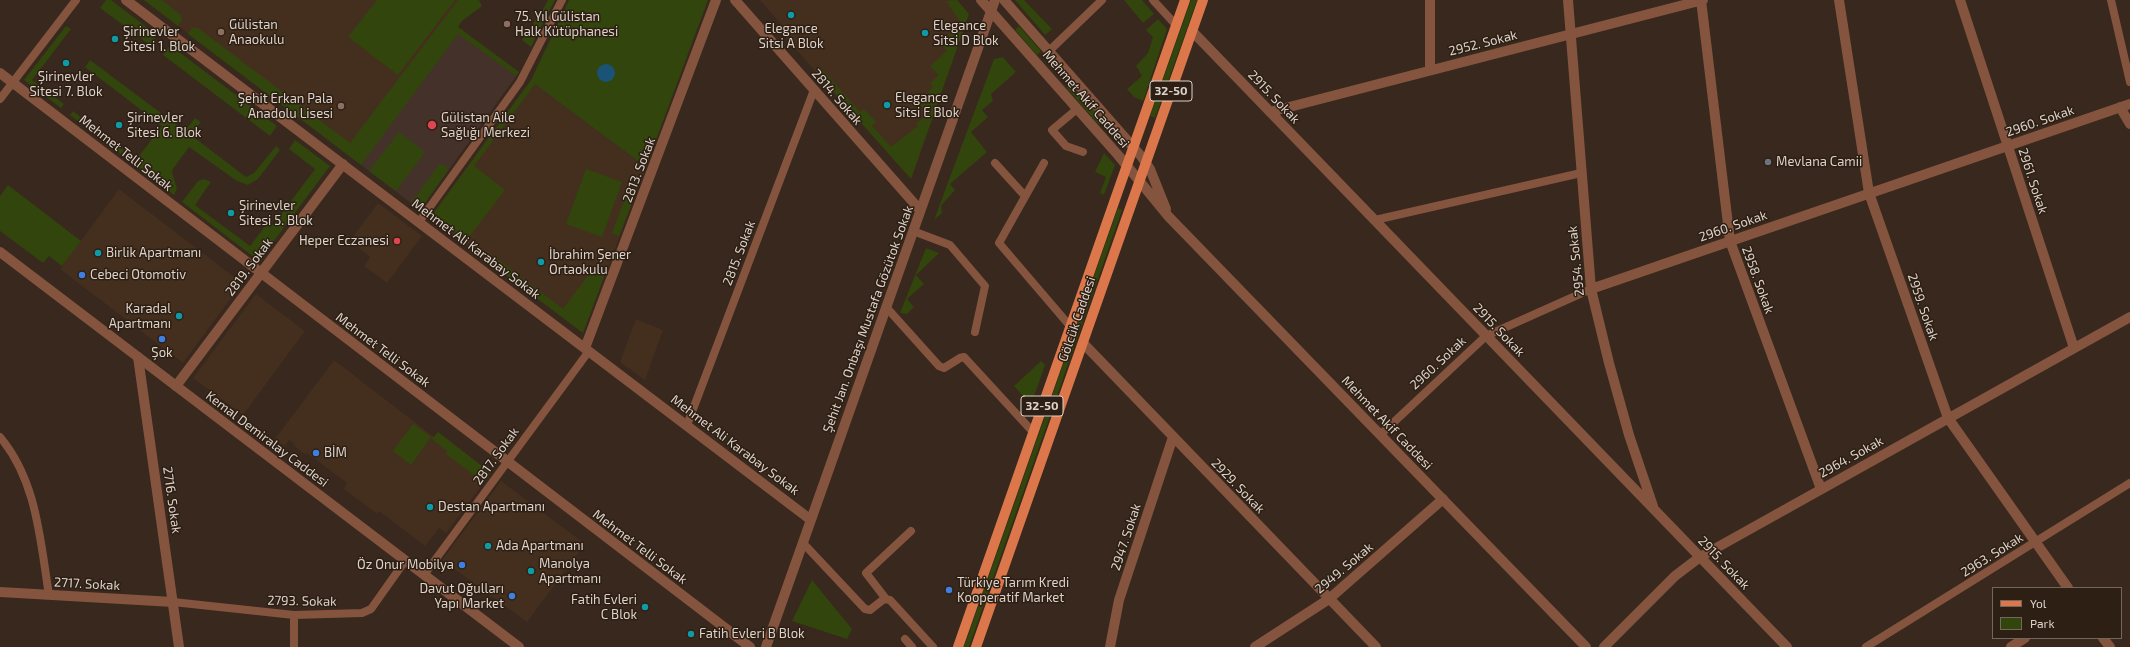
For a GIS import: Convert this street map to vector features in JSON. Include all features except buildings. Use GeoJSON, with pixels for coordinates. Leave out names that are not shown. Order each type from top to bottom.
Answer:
{"type":"FeatureCollection","features":[{"type":"Feature","properties":{"kind":"main road","name":"Gölcük Caddesi"},"geometry":{"type":"LineString","coordinates":[[958,647],[1185,0]]}},
{"type":"Feature","properties":{"kind":"main road","name":"Gölcük Caddesi"},"geometry":{"type":"LineString","coordinates":[[976,647],[1203,0]]}},
{"type":"Feature","properties":{"kind":"street","name":"Mehmet Ali Karabay Sokak"},"geometry":{"type":"LineString","coordinates":[[126,0],[811,520]]}},
{"type":"Feature","properties":{"kind":"street","name":"2813. Sokak"},"geometry":{"type":"LineString","coordinates":[[587,349],[716,0]]}},
{"type":"Feature","properties":{"kind":"street","name":"2814. Sokak"},"geometry":{"type":"LineString","coordinates":[[735,0],[920,210]]}},
{"type":"Feature","properties":{"kind":"street","name":"Mehmet Akif Caddesi"},"geometry":{"type":"LineString","coordinates":[[981,0],[1169,217],[1586,647]]}},
{"type":"Feature","properties":{"kind":"street","name":"Şehit Jan. Onbaşı Mustafa Gözütok Sokak"},"geometry":{"type":"LineString","coordinates":[[766,647],[995,0]]}},
{"type":"Feature","properties":{"kind":"street","name":"Mehmet Akif Caddesi"},"geometry":{"type":"LineString","coordinates":[[1004,0],[1134,146],[1146,162],[1169,217]]}},
{"type":"Feature","properties":{"kind":"street"},"geometry":{"type":"LineString","coordinates":[[1430,0],[1430,70]]}},
{"type":"Feature","properties":{"kind":"street","name":"2954. Sokak"},"geometry":{"type":"LineString","coordinates":[[1568,0],[1591,289],[1611,370],[1630,435],[1655,510]]}},
{"type":"Feature","properties":{"kind":"street","name":"2952. Sokak"},"geometry":{"type":"LineString","coordinates":[[1270,112],[1701,0]]}},
{"type":"Feature","properties":{"kind":"street","name":"2958. Sokak"},"geometry":{"type":"LineString","coordinates":[[1701,0],[1730,241],[1822,489]]}},
{"type":"Feature","properties":{"kind":"street","name":"2959. Sokak"},"geometry":{"type":"LineString","coordinates":[[1839,0],[1869,193],[1948,418],[2067,587]]}},
{"type":"Feature","properties":{"kind":"street","name":"2961. Sokak"},"geometry":{"type":"LineString","coordinates":[[1960,0],[2074,348]]}},
{"type":"Feature","properties":{"kind":"street","name":"2915. Sokak"},"geometry":{"type":"LineString","coordinates":[[1192,31],[1787,647]]}},
{"type":"Feature","properties":{"kind":"street","name":"Mehmet Telli Sokak"},"geometry":{"type":"LineString","coordinates":[[0,74],[750,647]]}},
{"type":"Feature","properties":{"kind":"street"},"geometry":{"type":"LineString","coordinates":[[2125,106],[2130,124]]}},
{"type":"Feature","properties":{"kind":"street","name":"2960. Sokak"},"geometry":{"type":"LineString","coordinates":[[1591,289],[2125,106]]}},
{"type":"Feature","properties":{"kind":"street","name":"2819. Sokak"},"geometry":{"type":"LineString","coordinates":[[176,386],[343,164]]}},
{"type":"Feature","properties":{"kind":"street","name":"Kemal Demiralay Caddesi"},"geometry":{"type":"LineString","coordinates":[[0,252],[519,647]]}},
{"type":"Feature","properties":{"kind":"street","name":"2964. Sokak"},"geometry":{"type":"LineString","coordinates":[[1604,647],[1675,576],[1700,557],[2130,317]]}},
{"type":"Feature","properties":{"kind":"street","name":"2929. Sokak"},"geometry":{"type":"LineString","coordinates":[[1083,343],[1376,647]]}},
{"type":"Feature","properties":{"kind":"street","name":"2716. Sokak"},"geometry":{"type":"LineString","coordinates":[[138,357],[179,647]]}},
{"type":"Feature","properties":{"kind":"street","name":"2947. Sokak"},"geometry":{"type":"LineString","coordinates":[[1110,647],[1119,600],[1173,437]]}},
{"type":"Feature","properties":{"kind":"street","name":"2949. Sokak"},"geometry":{"type":"LineString","coordinates":[[1255,647],[1329,599],[1442,499]]}},
{"type":"Feature","properties":{"kind":"street","name":"2717. Sokak"},"geometry":{"type":"LineString","coordinates":[[0,592],[173,602]]}},
{"type":"Feature","properties":{"kind":"street"},"geometry":{"type":"LineString","coordinates":[[2011,647],[2023,639]]}},
{"type":"Feature","properties":{"kind":"street"},"geometry":{"type":"LineString","coordinates":[[2104,639],[2110,647]]}},
{"type":"Feature","properties":{"kind":"lane"},"geometry":{"type":"LineString","coordinates":[[0,99],[76,0]]}},
{"type":"Feature","properties":{"kind":"lane"},"geometry":{"type":"LineString","coordinates":[[419,222],[525,75],[562,0]]}},
{"type":"Feature","properties":{"kind":"lane"},"geometry":{"type":"LineString","coordinates":[[1049,51],[1102,0]]}},
{"type":"Feature","properties":{"kind":"lane"},"geometry":{"type":"LineString","coordinates":[[1153,0],[1176,25]]}},
{"type":"Feature","properties":{"kind":"lane"},"geometry":{"type":"LineString","coordinates":[[2111,0],[2130,82]]}},
{"type":"Feature","properties":{"kind":"lane","name":"2815. Sokak"},"geometry":{"type":"LineString","coordinates":[[687,425],[814,90]]}},
{"type":"Feature","properties":{"kind":"lane"},"geometry":{"type":"LineString","coordinates":[[1077,109],[1052,130],[1066,146],[1083,152]]}},
{"type":"Feature","properties":{"kind":"lane"},"geometry":{"type":"LineString","coordinates":[[995,163],[1025,196]]}},
{"type":"Feature","properties":{"kind":"lane"},"geometry":{"type":"LineString","coordinates":[[1044,163],[999,243],[1070,326]]}},
{"type":"Feature","properties":{"kind":"lane"},"geometry":{"type":"LineString","coordinates":[[1375,220],[1581,173]]}},
{"type":"Feature","properties":{"kind":"lane"},"geometry":{"type":"LineString","coordinates":[[913,232],[950,245],[985,286],[975,332]]}},
{"type":"Feature","properties":{"kind":"lane","name":"2960. Sokak"},"geometry":{"type":"LineString","coordinates":[[1380,435],[1486,336],[1591,289]]}},
{"type":"Feature","properties":{"kind":"lane"},"geometry":{"type":"LineString","coordinates":[[886,307],[939,366],[944,368],[964,357],[1033,432]]}},
{"type":"Feature","properties":{"kind":"lane","name":"2817. Sokak"},"geometry":{"type":"LineString","coordinates":[[424,574],[507,462],[587,349]]}},
{"type":"Feature","properties":{"kind":"lane"},"geometry":{"type":"LineString","coordinates":[[0,437],[26,481],[32,499],[49,595]]}},
{"type":"Feature","properties":{"kind":"lane","name":"2963. Sokak"},"geometry":{"type":"LineString","coordinates":[[1866,647],[2130,483]]}},
{"type":"Feature","properties":{"kind":"lane"},"geometry":{"type":"LineString","coordinates":[[911,531],[866,573],[886,598],[892,601],[933,647]]}},
{"type":"Feature","properties":{"kind":"lane"},"geometry":{"type":"LineString","coordinates":[[803,543],[867,610],[872,609],[886,598]]}},
{"type":"Feature","properties":{"kind":"lane","name":"2793. Sokak"},"geometry":{"type":"LineString","coordinates":[[173,602],[294,616],[358,614],[367,612],[405,560]]}},
{"type":"Feature","properties":{"kind":"lane"},"geometry":{"type":"LineString","coordinates":[[294,616],[294,647]]}},
{"type":"Feature","properties":{"kind":"lane"},"geometry":{"type":"LineString","coordinates":[[905,639],[912,647]]}},
{"type":"Feature","properties":{"kind":"shaded area","name":"Şehit Erkan Pala Anadolu Lisesi"},"geometry":{"type":"Polygon","coordinates":[[[144,0],[479,0],[482,6],[462,21],[356,161],[144,0]]]}},
{"type":"Feature","properties":{"kind":"shaded area"},"geometry":{"type":"Polygon","coordinates":[[[760,0],[957,0],[969,14],[911,179],[786,38],[790,34],[760,0]]]}},
{"type":"Feature","properties":{"kind":"shaded area","name":"Gülistan Aile Sağlığı Merkezi"},"geometry":{"type":"Polygon","coordinates":[[[458,27],[519,72],[420,210],[356,161],[458,27]]]}},
{"type":"Feature","properties":{"kind":"shaded area"},"geometry":{"type":"Polygon","coordinates":[[[531,80],[646,167],[583,333],[430,218],[531,80]]]}},
{"type":"Feature","properties":{"kind":"shaded area"},"geometry":{"type":"Polygon","coordinates":[[[119,189],[242,283],[183,363],[60,269],[119,189]]]}},
{"type":"Feature","properties":{"kind":"shaded area"},"geometry":{"type":"Polygon","coordinates":[[[378,203],[422,236],[387,283],[364,266],[370,257],[350,241],[378,203]]]}},
{"type":"Feature","properties":{"kind":"shaded area"},"geometry":{"type":"Polygon","coordinates":[[[256,294],[305,331],[243,415],[193,378],[256,294]]]}},
{"type":"Feature","properties":{"kind":"shaded area"},"geometry":{"type":"Polygon","coordinates":[[[636,319],[663,330],[645,380],[620,362],[636,319]]]}},
{"type":"Feature","properties":{"kind":"shaded area"},"geometry":{"type":"Polygon","coordinates":[[[334,360],[434,437],[438,432],[491,473],[446,533],[439,528],[425,546],[379,511],[377,514],[344,489],[347,483],[307,453],[305,454],[294,446],[295,445],[289,440],[284,446],[275,439],[334,360]]]}},
{"type":"Feature","properties":{"kind":"shaded area"},"geometry":{"type":"Polygon","coordinates":[[[501,481],[585,544],[527,622],[442,560],[501,481]]]}},
{"type":"Feature","properties":{"kind":"green space"},"geometry":{"type":"Polygon","coordinates":[[[106,0],[111,0],[157,35],[150,45],[100,8],[106,0]]]}},
{"type":"Feature","properties":{"kind":"green space"},"geometry":{"type":"Polygon","coordinates":[[[144,0],[162,0],[181,15],[182,20],[178,26],[144,0]]]}},
{"type":"Feature","properties":{"kind":"green space"},"geometry":{"type":"Polygon","coordinates":[[[377,0],[455,0],[398,75],[348,37],[377,0]]]}},
{"type":"Feature","properties":{"kind":"green space"},"geometry":{"type":"Polygon","coordinates":[[[458,0],[479,0],[482,6],[462,21],[458,27],[519,72],[516,76],[458,34],[361,165],[188,34],[192,28],[198,28],[350,143],[458,0]]]}},
{"type":"Feature","properties":{"kind":"green space"},"geometry":{"type":"Polygon","coordinates":[[[548,0],[555,0],[531,47],[522,40],[548,0]]]}},
{"type":"Feature","properties":{"kind":"green space"},"geometry":{"type":"Polygon","coordinates":[[[569,0],[708,0],[646,167],[535,84],[474,166],[505,190],[466,241],[436,218],[434,220],[430,218],[531,80],[569,0]]]}},
{"type":"Feature","properties":{"kind":"green space"},"geometry":{"type":"Polygon","coordinates":[[[957,0],[969,14],[911,179],[816,72],[821,68],[860,112],[864,109],[876,122],[872,126],[891,147],[918,126],[916,124],[928,114],[918,102],[933,87],[930,83],[939,75],[930,66],[947,51],[940,43],[962,24],[946,1],[957,0]]]}},
{"type":"Feature","properties":{"kind":"green space"},"geometry":{"type":"Polygon","coordinates":[[[1015,0],[1024,0],[1052,29],[1045,35],[1015,0]]]}},
{"type":"Feature","properties":{"kind":"green space"},"geometry":{"type":"Polygon","coordinates":[[[1124,0],[1142,0],[1154,14],[1143,23],[1124,0]]]}},
{"type":"Feature","properties":{"kind":"green space"},"geometry":{"type":"Polygon","coordinates":[[[1191,0],[1197,0],[1155,118],[1150,116],[1191,0]]]}},
{"type":"Feature","properties":{"kind":"green space"},"geometry":{"type":"Polygon","coordinates":[[[1158,19],[1167,29],[1143,101],[1134,97],[1127,89],[1142,76],[1136,66],[1148,53],[1153,37],[1146,30],[1158,19]]]}},
{"type":"Feature","properties":{"kind":"green space"},"geometry":{"type":"Polygon","coordinates":[[[66,26],[71,29],[32,80],[64,104],[61,108],[24,80],[66,26]]]}},
{"type":"Feature","properties":{"kind":"green space"},"geometry":{"type":"Polygon","coordinates":[[[1019,26],[1041,51],[1037,55],[1015,30],[1019,26]]]}},
{"type":"Feature","properties":{"kind":"green space"},"geometry":{"type":"Polygon","coordinates":[[[170,45],[277,126],[270,136],[163,55],[170,45]]]}},
{"type":"Feature","properties":{"kind":"green space"},"geometry":{"type":"Polygon","coordinates":[[[1003,57],[1016,72],[991,94],[993,101],[982,110],[988,117],[971,132],[987,152],[950,184],[955,190],[941,206],[942,213],[934,220],[994,59],[1003,57]]]}},
{"type":"Feature","properties":{"kind":"green space"},"geometry":{"type":"Polygon","coordinates":[[[90,60],[185,131],[195,118],[201,122],[191,135],[246,177],[254,173],[276,146],[280,150],[258,179],[248,185],[237,181],[189,147],[172,172],[177,189],[174,195],[70,115],[73,111],[136,160],[162,126],[85,67],[90,60]]]}},
{"type":"Feature","properties":{"kind":"green space"},"geometry":{"type":"Polygon","coordinates":[[[1070,84],[1104,121],[1099,125],[1066,87],[1070,84]]]}},
{"type":"Feature","properties":{"kind":"green space"},"geometry":{"type":"Polygon","coordinates":[[[399,132],[425,152],[396,191],[369,171],[399,132]]]}},
{"type":"Feature","properties":{"kind":"green space"},"geometry":{"type":"Polygon","coordinates":[[[295,140],[330,166],[259,261],[182,202],[198,181],[204,179],[211,182],[195,205],[250,246],[268,222],[273,225],[315,169],[289,149],[295,140]]]}},
{"type":"Feature","properties":{"kind":"green space"},"geometry":{"type":"Polygon","coordinates":[[[1104,153],[1115,165],[1104,195],[1100,193],[1106,177],[1095,172],[1104,153]]]}},
{"type":"Feature","properties":{"kind":"green space"},"geometry":{"type":"Polygon","coordinates":[[[440,163],[449,169],[420,210],[411,203],[440,163]]]}},
{"type":"Feature","properties":{"kind":"green space"},"geometry":{"type":"Polygon","coordinates":[[[586,169],[622,182],[602,237],[566,224],[586,169]]]}},
{"type":"Feature","properties":{"kind":"green space"},"geometry":{"type":"Polygon","coordinates":[[[633,177],[641,180],[619,236],[612,233],[633,177]]]}},
{"type":"Feature","properties":{"kind":"green space"},"geometry":{"type":"Polygon","coordinates":[[[8,185],[81,241],[62,266],[49,256],[43,263],[0,231],[0,196],[8,185]]]}},
{"type":"Feature","properties":{"kind":"green space"},"geometry":{"type":"Polygon","coordinates":[[[1118,208],[1122,210],[969,647],[964,647],[1118,208]]]}},
{"type":"Feature","properties":{"kind":"green space"},"geometry":{"type":"Polygon","coordinates":[[[926,248],[939,253],[916,275],[924,284],[907,299],[914,307],[907,314],[900,313],[926,248]]]}},
{"type":"Feature","properties":{"kind":"green space"},"geometry":{"type":"Polygon","coordinates":[[[495,257],[563,309],[593,269],[604,277],[583,333],[490,263],[495,257]]]}},
{"type":"Feature","properties":{"kind":"green space"},"geometry":{"type":"Polygon","coordinates":[[[1041,361],[1045,365],[1031,405],[1014,386],[1041,361]]]}},
{"type":"Feature","properties":{"kind":"green space"},"geometry":{"type":"Polygon","coordinates":[[[413,424],[431,437],[411,465],[393,451],[413,424]]]}},
{"type":"Feature","properties":{"kind":"green space"},"geometry":{"type":"Polygon","coordinates":[[[438,432],[491,473],[483,482],[446,454],[447,451],[432,439],[438,432]]]}},
{"type":"Feature","properties":{"kind":"green space"},"geometry":{"type":"Polygon","coordinates":[[[812,580],[852,629],[847,639],[792,621],[812,580]]]}},
{"type":"Feature","properties":{"kind":"water"},"geometry":{"type":"Polygon","coordinates":[[[606,64],[612,67],[615,73],[612,79],[606,82],[600,79],[597,73],[600,67],[606,64]]]}},
{"type":"Feature","properties":{"kind":"place","name":"Elegance Sitsi A Blok"},"geometry":{"type":"Point","coordinates":[791,15]}},
{"type":"Feature","properties":{"kind":"place","name":"75. Yıl Gülistan Halk Kütüphanesi"},"geometry":{"type":"Point","coordinates":[507,24]}},
{"type":"Feature","properties":{"kind":"place","name":"Gülistan Anaokulu"},"geometry":{"type":"Point","coordinates":[221,32]}},
{"type":"Feature","properties":{"kind":"place","name":"Elegance Sitsi D Blok"},"geometry":{"type":"Point","coordinates":[925,33]}},
{"type":"Feature","properties":{"kind":"place","name":"Şirinevler Sitesi 1. Blok"},"geometry":{"type":"Point","coordinates":[115,39]}},
{"type":"Feature","properties":{"kind":"place","name":"Şirinevler Sitesi 7. Blok"},"geometry":{"type":"Point","coordinates":[66,63]}},
{"type":"Feature","properties":{"kind":"place","name":"Elegance Sitsi E Blok"},"geometry":{"type":"Point","coordinates":[887,105]}},
{"type":"Feature","properties":{"kind":"place","name":"Şehit Erkan Pala Anadolu Lisesi"},"geometry":{"type":"Point","coordinates":[341,106]}},
{"type":"Feature","properties":{"kind":"place","name":"Şirinevler Sitesi 6. Blok"},"geometry":{"type":"Point","coordinates":[119,125]}},
{"type":"Feature","properties":{"kind":"place","name":"Gülistan Aile Sağlığı Merkezi"},"geometry":{"type":"Point","coordinates":[432,125]}},
{"type":"Feature","properties":{"kind":"place","name":"Mevlana Camii"},"geometry":{"type":"Point","coordinates":[1768,162]}},
{"type":"Feature","properties":{"kind":"place","name":"Şirinevler Sitesi 5. Blok"},"geometry":{"type":"Point","coordinates":[231,213]}},
{"type":"Feature","properties":{"kind":"place","name":"Heper Eczanesi"},"geometry":{"type":"Point","coordinates":[397,241]}},
{"type":"Feature","properties":{"kind":"place","name":"Birlik Apartmanı"},"geometry":{"type":"Point","coordinates":[98,253]}},
{"type":"Feature","properties":{"kind":"place","name":"İbrahim Şener Ortaokulu"},"geometry":{"type":"Point","coordinates":[541,262]}},
{"type":"Feature","properties":{"kind":"place","name":"Cebeci Otomotiv"},"geometry":{"type":"Point","coordinates":[82,275]}},
{"type":"Feature","properties":{"kind":"place","name":"Karadal Apartmanı"},"geometry":{"type":"Point","coordinates":[179,316]}},
{"type":"Feature","properties":{"kind":"place","name":"Şok"},"geometry":{"type":"Point","coordinates":[162,339]}},
{"type":"Feature","properties":{"kind":"place","name":"BİM"},"geometry":{"type":"Point","coordinates":[316,453]}},
{"type":"Feature","properties":{"kind":"place","name":"Destan Apartmanı"},"geometry":{"type":"Point","coordinates":[430,507]}},
{"type":"Feature","properties":{"kind":"place","name":"Ada Apartmanı"},"geometry":{"type":"Point","coordinates":[488,546]}},
{"type":"Feature","properties":{"kind":"place","name":"Öz Onur Mobilya"},"geometry":{"type":"Point","coordinates":[462,565]}},
{"type":"Feature","properties":{"kind":"place","name":"Manolya Apartmanı"},"geometry":{"type":"Point","coordinates":[531,571]}},
{"type":"Feature","properties":{"kind":"place","name":"Türkiye Tarım Kredi Kooperatif Market"},"geometry":{"type":"Point","coordinates":[949,590]}},
{"type":"Feature","properties":{"kind":"place","name":"Davut Oğulları Yapı Market"},"geometry":{"type":"Point","coordinates":[512,596]}},
{"type":"Feature","properties":{"kind":"place","name":"Fatih Evleri C Blok"},"geometry":{"type":"Point","coordinates":[645,607]}},
{"type":"Feature","properties":{"kind":"place","name":"Fatih Evleri B Blok"},"geometry":{"type":"Point","coordinates":[691,634]}}]}
